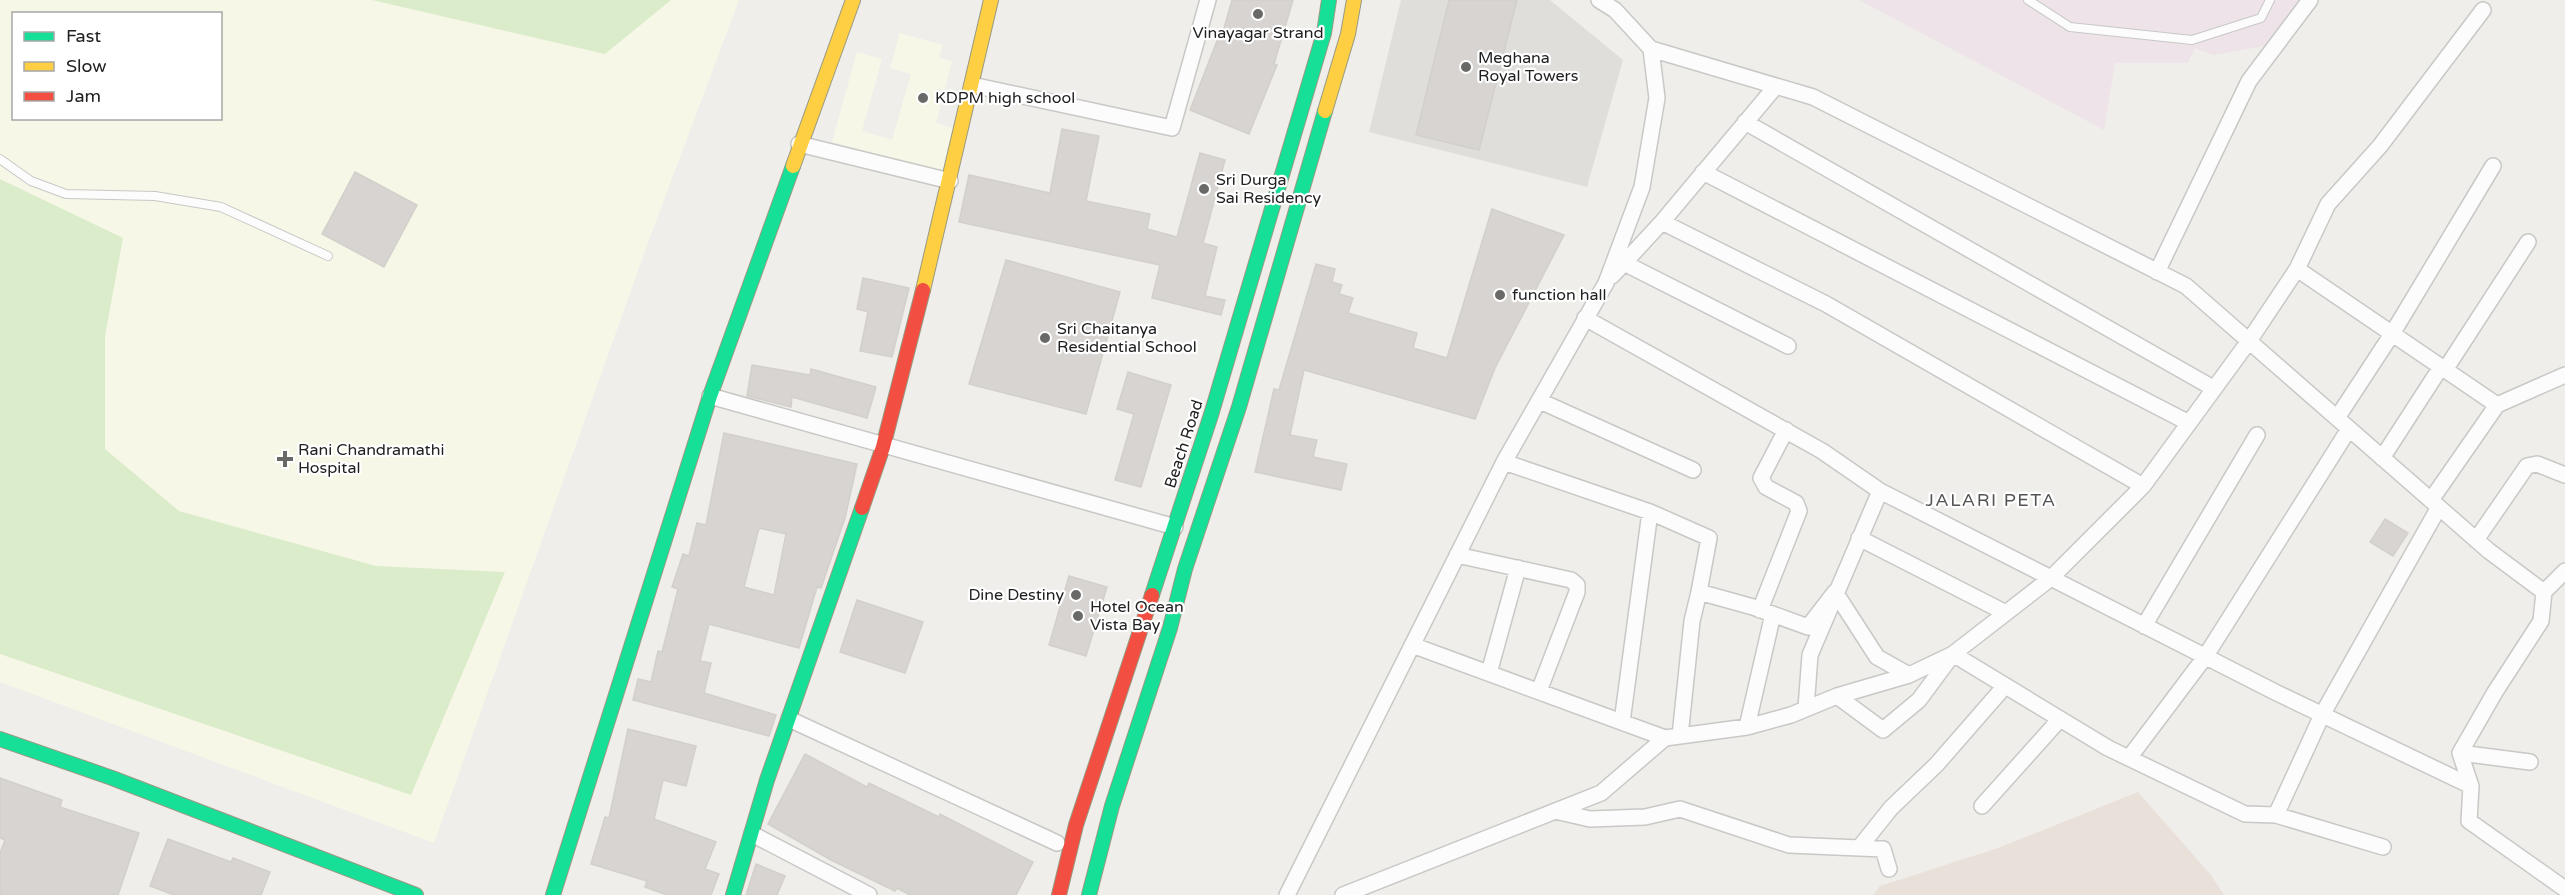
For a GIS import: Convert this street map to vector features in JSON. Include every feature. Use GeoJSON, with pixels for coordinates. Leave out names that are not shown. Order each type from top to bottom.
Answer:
{"type":"FeatureCollection","features":[{"type":"Feature","properties":{"kind":"street"},"geometry":{"type":"LineString","coordinates":[[553,895],[710,396],[799,144],[853,0]]}},
{"type":"Feature","properties":{"kind":"street"},"geometry":{"type":"LineString","coordinates":[[733,895],[767,780],[883,447],[950,181],[992,0]]}},
{"type":"Feature","properties":{"kind":"street"},"geometry":{"type":"LineString","coordinates":[[972,84],[1172,128],[1208,0]]}},
{"type":"Feature","properties":{"kind":"street","name":"Beach Road"},"geometry":{"type":"LineString","coordinates":[[1059,895],[1076,825],[1211,415],[1324,33],[1329,0]]}},
{"type":"Feature","properties":{"kind":"street"},"geometry":{"type":"LineString","coordinates":[[1089,895],[1112,806],[1170,628],[1195,537],[1239,407],[1348,34],[1353,0]]}},
{"type":"Feature","properties":{"kind":"street"},"geometry":{"type":"LineString","coordinates":[[1287,895],[1504,462],[1606,283],[1642,187],[1657,98],[1651,49],[1620,5],[1599,0]]}},
{"type":"Feature","properties":{"kind":"street"},"geometry":{"type":"LineString","coordinates":[[2157,272],[2249,81],[2310,0]]}},
{"type":"Feature","properties":{"kind":"street"},"geometry":{"type":"LineString","coordinates":[[1412,645],[1622,722],[1673,737],[1747,727],[1837,696],[1909,675],[1953,654],[2051,578],[2144,486],[2297,269],[2328,204],[2380,146],[2483,10]]}},
{"type":"Feature","properties":{"kind":"street"},"geometry":{"type":"LineString","coordinates":[[1651,49],[1813,97],[2186,286],[2476,540],[2544,592]]}},
{"type":"Feature","properties":{"kind":"street"},"geometry":{"type":"LineString","coordinates":[[1606,283],[1662,222],[1776,86]]}},
{"type":"Feature","properties":{"kind":"street"},"geometry":{"type":"LineString","coordinates":[[1744,122],[2213,388]]}},
{"type":"Feature","properties":{"kind":"street"},"geometry":{"type":"LineString","coordinates":[[799,144],[950,181]]}},
{"type":"Feature","properties":{"kind":"street"},"geometry":{"type":"LineString","coordinates":[[2337,418],[2392,334],[2493,166]]}},
{"type":"Feature","properties":{"kind":"street"},"geometry":{"type":"LineString","coordinates":[[1703,172],[2189,423]]}},
{"type":"Feature","properties":{"kind":"street"},"geometry":{"type":"LineString","coordinates":[[1662,222],[1826,304],[2144,486]]}},
{"type":"Feature","properties":{"kind":"street"},"geometry":{"type":"LineString","coordinates":[[2382,458],[2528,242]]}},
{"type":"Feature","properties":{"kind":"street"},"geometry":{"type":"LineString","coordinates":[[1624,263],[1788,346]]}},
{"type":"Feature","properties":{"kind":"street"},"geometry":{"type":"LineString","coordinates":[[2297,269],[2497,405]]}},
{"type":"Feature","properties":{"kind":"street"},"geometry":{"type":"LineString","coordinates":[[1585,318],[1786,430],[1880,491],[2205,657],[2471,786]]}},
{"type":"Feature","properties":{"kind":"street"},"geometry":{"type":"LineString","coordinates":[[2276,815],[2322,715],[2435,504],[2497,405],[2565,375]]}},
{"type":"Feature","properties":{"kind":"street"},"geometry":{"type":"LineString","coordinates":[[710,396],[883,447],[1174,527]]}},
{"type":"Feature","properties":{"kind":"street"},"geometry":{"type":"LineString","coordinates":[[1540,401],[1693,470]]}},
{"type":"Feature","properties":{"kind":"street"},"geometry":{"type":"LineString","coordinates":[[2128,758],[2205,657],[2349,429]]}},
{"type":"Feature","properties":{"kind":"street"},"geometry":{"type":"LineString","coordinates":[[1747,727],[1766,612],[1799,511],[1796,503],[1766,487],[1761,478],[1786,430]]}},
{"type":"Feature","properties":{"kind":"street"},"geometry":{"type":"LineString","coordinates":[[2144,626],[2257,435]]}},
{"type":"Feature","properties":{"kind":"street"},"geometry":{"type":"LineString","coordinates":[[1342,895],[1601,793],[1673,737],[1692,621],[1709,538],[1650,512],[1504,462]]}},
{"type":"Feature","properties":{"kind":"street"},"geometry":{"type":"LineString","coordinates":[[2476,540],[2527,466],[2537,464],[2565,475]]}},
{"type":"Feature","properties":{"kind":"street"},"geometry":{"type":"LineString","coordinates":[[1806,708],[1810,655],[1880,491]]}},
{"type":"Feature","properties":{"kind":"street"},"geometry":{"type":"LineString","coordinates":[[1622,722],[1650,512]]}},
{"type":"Feature","properties":{"kind":"street"},"geometry":{"type":"LineString","coordinates":[[1859,537],[2006,613]]}},
{"type":"Feature","properties":{"kind":"street"},"geometry":{"type":"LineString","coordinates":[[1457,555],[1571,580],[1577,585],[1577,592],[1539,692]]}},
{"type":"Feature","properties":{"kind":"street"},"geometry":{"type":"LineString","coordinates":[[1489,673],[1518,568]]}},
{"type":"Feature","properties":{"kind":"street"},"geometry":{"type":"LineString","coordinates":[[2565,571],[2544,592],[2541,621],[2460,753],[2471,786],[2469,821],[2565,889]]}},
{"type":"Feature","properties":{"kind":"street"},"geometry":{"type":"LineString","coordinates":[[1699,592],[1808,627],[1835,592]]}},
{"type":"Feature","properties":{"kind":"street"},"geometry":{"type":"LineString","coordinates":[[1835,592],[1877,657],[1909,675]]}},
{"type":"Feature","properties":{"kind":"street"},"geometry":{"type":"LineString","coordinates":[[1953,654],[2128,758],[2245,814],[2276,815],[2383,847]]}},
{"type":"Feature","properties":{"kind":"street"},"geometry":{"type":"LineString","coordinates":[[1837,696],[1883,730],[1919,700],[1953,654]]}},
{"type":"Feature","properties":{"kind":"street"},"geometry":{"type":"LineString","coordinates":[[1859,848],[1891,808],[1937,764],[2005,686]]}},
{"type":"Feature","properties":{"kind":"street"},"geometry":{"type":"LineString","coordinates":[[789,719],[1057,843]]}},
{"type":"Feature","properties":{"kind":"street"},"geometry":{"type":"LineString","coordinates":[[1982,806],[2060,719]]}},
{"type":"Feature","properties":{"kind":"street"},"geometry":{"type":"LineString","coordinates":[[0,739],[112,778],[257,836],[416,895]]}},
{"type":"Feature","properties":{"kind":"street"},"geometry":{"type":"LineString","coordinates":[[2460,753],[2530,762]]}},
{"type":"Feature","properties":{"kind":"street"},"geometry":{"type":"LineString","coordinates":[[1554,810],[1590,819],[1645,817],[1680,809],[1789,845],[1883,849],[1889,869]]}},
{"type":"Feature","properties":{"kind":"street"},"geometry":{"type":"LineString","coordinates":[[752,834],[869,895]]}},
{"type":"Feature","properties":{"kind":"lane"},"geometry":{"type":"LineString","coordinates":[[2028,0],[2070,27],[2192,40],[2261,18],[2270,0]]}},
{"type":"Feature","properties":{"kind":"lane"},"geometry":{"type":"LineString","coordinates":[[0,159],[31,181],[66,194],[155,196],[221,207],[327,256]]}},
{"type":"Feature","properties":{"kind":"shaded area","name":"Rani Chandramathi Hospital"},"geometry":{"type":"Polygon","coordinates":[[[0,0],[739,0],[650,237],[434,843],[0,682],[0,0]]]}},
{"type":"Feature","properties":{"kind":"shaded area"},"geometry":{"type":"Polygon","coordinates":[[[1401,0],[1550,0],[1623,60],[1587,187],[1369,132],[1401,0]]]}},
{"type":"Feature","properties":{"kind":"shaded area"},"geometry":{"type":"Polygon","coordinates":[[[1859,0],[2302,0],[2270,45],[2213,55],[2195,48],[2188,63],[2115,63],[2104,130],[1859,0]]]}},
{"type":"Feature","properties":{"kind":"shaded area","name":"KDPM high school"},"geometry":{"type":"Polygon","coordinates":[[[900,33],[943,45],[939,58],[952,61],[936,123],[957,129],[944,173],[832,142],[857,52],[882,59],[862,131],[892,140],[911,74],[890,68],[900,33]]]}},
{"type":"Feature","properties":{"kind":"shaded area"},"geometry":{"type":"Polygon","coordinates":[[[2138,792],[2211,875],[2224,895],[1873,895],[1880,886],[1998,848],[2138,792]]]}},
{"type":"Feature","properties":{"kind":"green space"},"geometry":{"type":"Polygon","coordinates":[[[372,0],[671,0],[605,54],[372,0]]]}},
{"type":"Feature","properties":{"kind":"green space"},"geometry":{"type":"Polygon","coordinates":[[[0,179],[123,238],[105,336],[105,449],[179,511],[376,566],[505,572],[411,795],[0,654],[0,179]]]}},
{"type":"Feature","properties":{"kind":"building"},"geometry":{"type":"Polygon","coordinates":[[[1232,0],[1293,0],[1274,64],[1277,65],[1249,134],[1190,110],[1217,41],[1220,42],[1232,0]]]}},
{"type":"Feature","properties":{"kind":"building","name":"Meghana Royal Towers"},"geometry":{"type":"Polygon","coordinates":[[[1449,0],[1517,0],[1479,150],[1416,135],[1449,0]]]}},
{"type":"Feature","properties":{"kind":"building"},"geometry":{"type":"Polygon","coordinates":[[[1062,129],[1099,136],[1086,201],[1150,214],[1147,229],[1177,237],[1200,153],[1225,160],[1203,243],[1217,247],[1205,296],[1225,300],[1221,315],[1152,298],[1160,265],[959,222],[969,175],[1050,193],[1062,129]]]}},
{"type":"Feature","properties":{"kind":"building"},"geometry":{"type":"Polygon","coordinates":[[[355,172],[417,205],[384,267],[322,234],[355,172]]]}},
{"type":"Feature","properties":{"kind":"building"},"geometry":{"type":"Polygon","coordinates":[[[1492,209],[1564,235],[1495,368],[1475,419],[1304,370],[1290,435],[1317,440],[1313,457],[1347,464],[1341,490],[1255,472],[1274,389],[1279,390],[1316,264],[1335,269],[1332,282],[1342,285],[1339,294],[1353,298],[1348,313],[1417,333],[1413,348],[1447,358],[1492,209]]]}},
{"type":"Feature","properties":{"kind":"building","name":"Sri Chaitanya Residential School"},"geometry":{"type":"Polygon","coordinates":[[[1006,260],[1120,292],[1086,414],[969,384],[1006,260]]]}},
{"type":"Feature","properties":{"kind":"building"},"geometry":{"type":"Polygon","coordinates":[[[863,278],[909,288],[892,357],[860,351],[868,312],[857,309],[863,278]]]}},
{"type":"Feature","properties":{"kind":"building"},"geometry":{"type":"Polygon","coordinates":[[[752,365],[810,375],[811,369],[876,387],[867,418],[792,397],[791,407],[747,396],[752,365]]]}},
{"type":"Feature","properties":{"kind":"building"},"geometry":{"type":"Polygon","coordinates":[[[1128,372],[1171,385],[1141,487],[1115,480],[1134,414],[1117,409],[1128,372]]]}},
{"type":"Feature","properties":{"kind":"building"},"geometry":{"type":"Polygon","coordinates":[[[724,433],[857,464],[845,518],[821,588],[817,587],[799,648],[709,624],[700,661],[711,663],[704,693],[776,715],[769,736],[633,700],[638,679],[651,682],[658,651],[662,652],[678,589],[672,587],[683,554],[689,556],[697,523],[706,525],[724,433]],[[759,528],[744,587],[774,595],[786,534],[759,528]]]}},
{"type":"Feature","properties":{"kind":"building"},"geometry":{"type":"Polygon","coordinates":[[[2385,519],[2408,533],[2393,556],[2370,542],[2385,519]]]}},
{"type":"Feature","properties":{"kind":"building","name":"Hotel Ocean Vista Bay"},"geometry":{"type":"Polygon","coordinates":[[[1069,576],[1107,587],[1086,656],[1049,645],[1069,576]]]}},
{"type":"Feature","properties":{"kind":"building"},"geometry":{"type":"Polygon","coordinates":[[[857,600],[923,622],[905,673],[840,652],[857,600]]]}},
{"type":"Feature","properties":{"kind":"building"},"geometry":{"type":"Polygon","coordinates":[[[628,729],[696,746],[686,786],[663,780],[654,819],[716,842],[705,869],[719,874],[711,895],[667,895],[645,887],[647,881],[591,864],[605,817],[609,818],[628,729]]]}},
{"type":"Feature","properties":{"kind":"building"},"geometry":{"type":"Polygon","coordinates":[[[805,754],[867,787],[869,783],[939,817],[940,814],[1033,862],[1016,895],[910,895],[897,888],[895,891],[831,860],[768,824],[805,754]]]}},
{"type":"Feature","properties":{"kind":"building"},"geometry":{"type":"Polygon","coordinates":[[[0,778],[62,800],[60,807],[139,833],[118,895],[0,895],[0,853],[5,840],[0,838],[0,778]]]}},
{"type":"Feature","properties":{"kind":"building"},"geometry":{"type":"Polygon","coordinates":[[[168,839],[231,862],[233,858],[270,872],[261,895],[174,895],[150,886],[168,839]]]}},
{"type":"Feature","properties":{"kind":"building"},"geometry":{"type":"Polygon","coordinates":[[[756,864],[785,876],[777,895],[746,895],[756,864]]]}},
{"type":"Feature","properties":{"kind":"traffic: fast"},"geometry":{"type":"LineString","coordinates":[[1152,595],[1211,415],[1324,33],[1329,0]]}},
{"type":"Feature","properties":{"kind":"traffic: fast"},"geometry":{"type":"LineString","coordinates":[[1089,895],[1112,806],[1170,628],[1185,569],[1239,407],[1325,111]]}},
{"type":"Feature","properties":{"kind":"traffic: fast"},"geometry":{"type":"LineString","coordinates":[[553,895],[710,396],[793,166]]}},
{"type":"Feature","properties":{"kind":"traffic: fast"},"geometry":{"type":"LineString","coordinates":[[733,895],[767,780],[862,508]]}},
{"type":"Feature","properties":{"kind":"traffic: fast"},"geometry":{"type":"LineString","coordinates":[[0,739],[112,778],[416,895]]}},
{"type":"Feature","properties":{"kind":"traffic: slow"},"geometry":{"type":"LineString","coordinates":[[793,166],[853,0]]}},
{"type":"Feature","properties":{"kind":"traffic: slow"},"geometry":{"type":"LineString","coordinates":[[923,290],[991,0]]}},
{"type":"Feature","properties":{"kind":"traffic: slow"},"geometry":{"type":"LineString","coordinates":[[1325,111],[1348,34],[1354,0]]}},
{"type":"Feature","properties":{"kind":"traffic: jam"},"geometry":{"type":"LineString","coordinates":[[862,508],[883,447],[923,290]]}},
{"type":"Feature","properties":{"kind":"traffic: jam"},"geometry":{"type":"LineString","coordinates":[[1059,895],[1076,825],[1152,595]]}},
{"type":"Feature","properties":{"kind":"place","name":"Vinayagar Strand"},"geometry":{"type":"Point","coordinates":[1258,14]}},
{"type":"Feature","properties":{"kind":"place","name":"Meghana Royal Towers"},"geometry":{"type":"Point","coordinates":[1466,67]}},
{"type":"Feature","properties":{"kind":"place","name":"KDPM high school"},"geometry":{"type":"Point","coordinates":[923,98]}},
{"type":"Feature","properties":{"kind":"place","name":"Sri Durga Sai Residency"},"geometry":{"type":"Point","coordinates":[1204,189]}},
{"type":"Feature","properties":{"kind":"place","name":"function hall"},"geometry":{"type":"Point","coordinates":[1500,295]}},
{"type":"Feature","properties":{"kind":"place","name":"Sri Chaitanya Residential School"},"geometry":{"type":"Point","coordinates":[1045,338]}},
{"type":"Feature","properties":{"kind":"place","name":"Rani Chandramathi Hospital"},"geometry":{"type":"Point","coordinates":[285,459]}},
{"type":"Feature","properties":{"kind":"place","name":"Dine Destiny"},"geometry":{"type":"Point","coordinates":[1076,595]}},
{"type":"Feature","properties":{"kind":"place","name":"Hotel Ocean Vista Bay"},"geometry":{"type":"Point","coordinates":[1078,616]}},
{"type":"Feature","properties":{"kind":"district","name":"JALARI PETA"},"geometry":{"type":"Point","coordinates":[1991,500]}}]}
